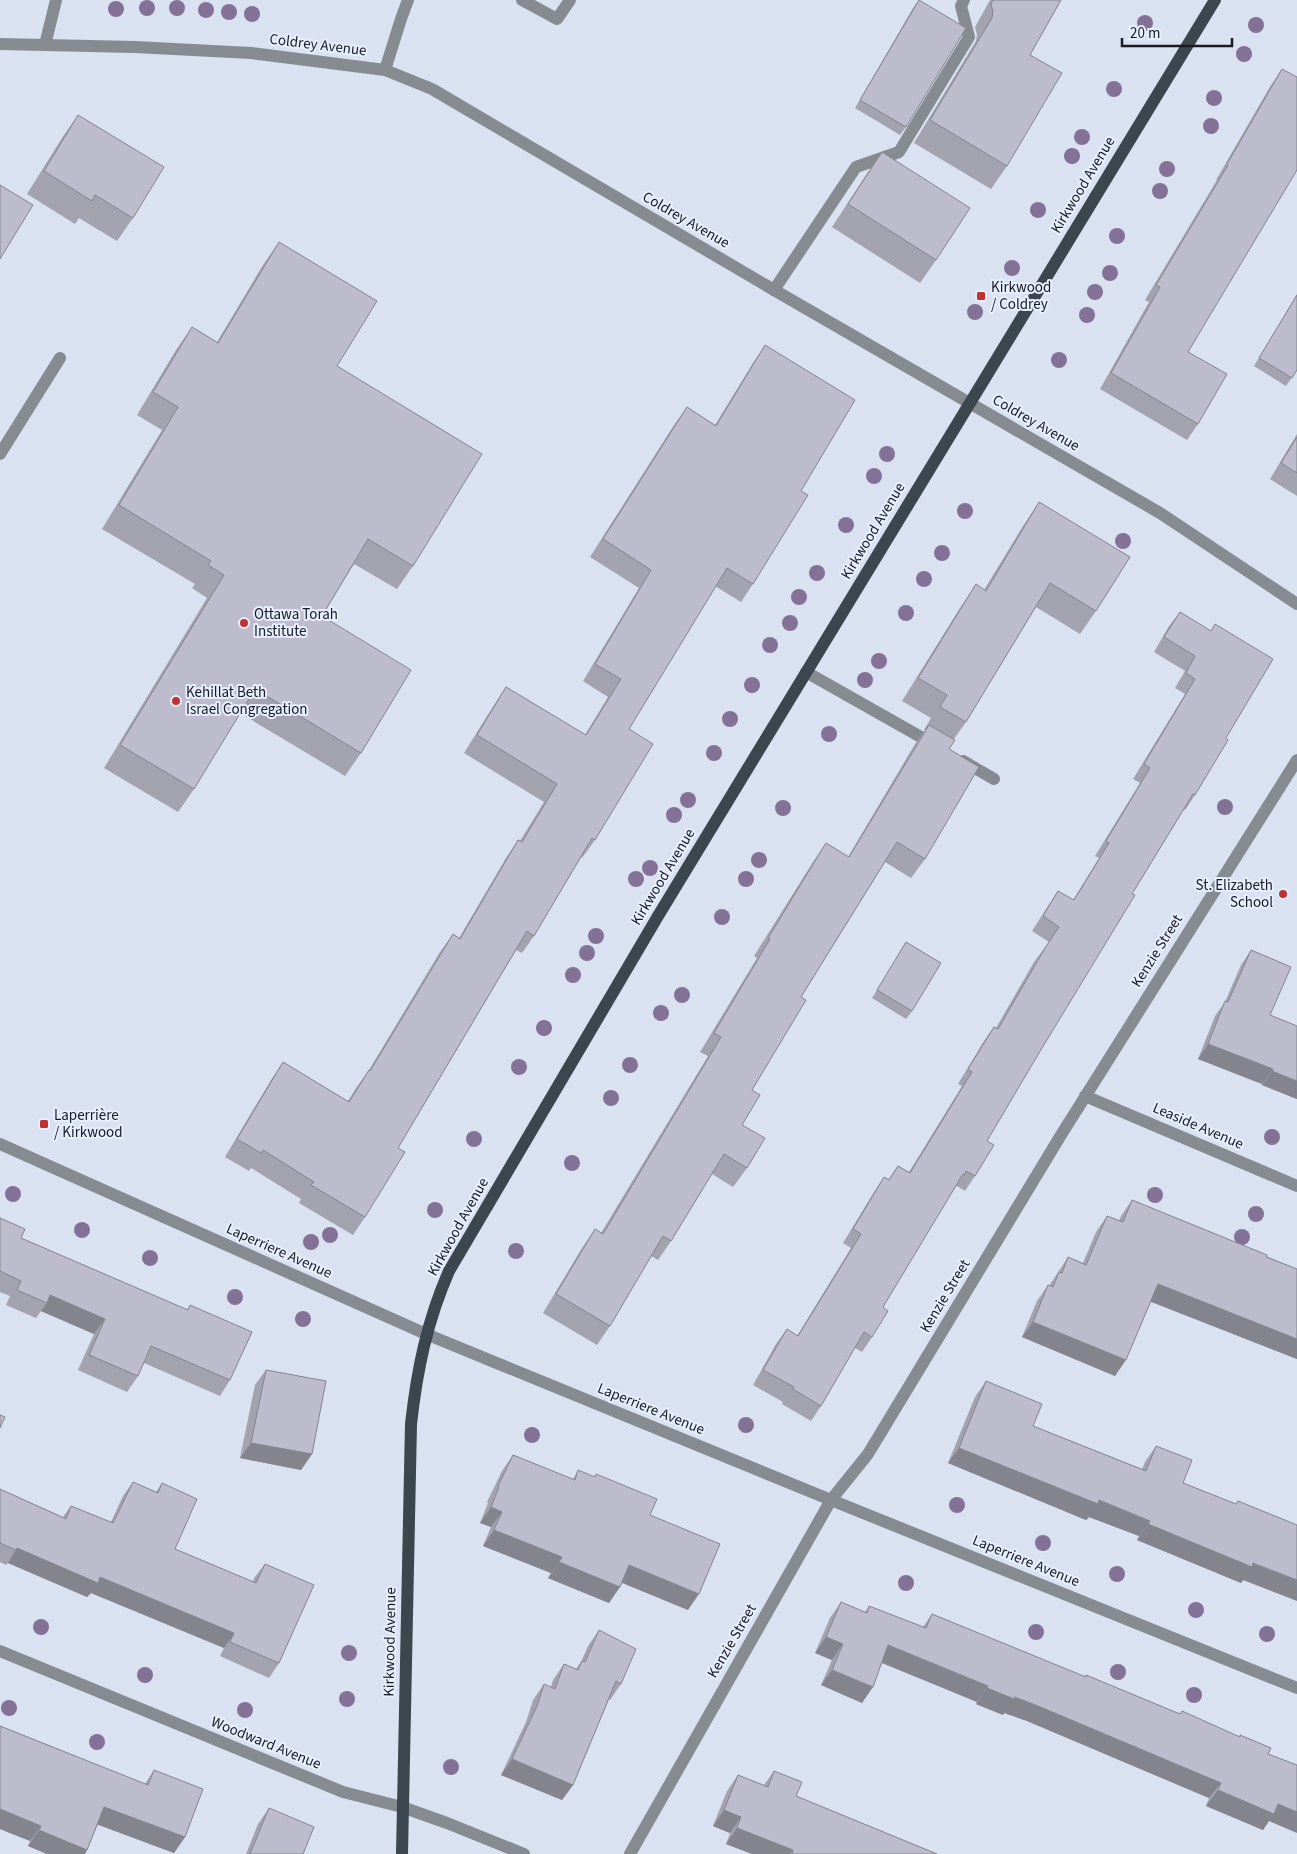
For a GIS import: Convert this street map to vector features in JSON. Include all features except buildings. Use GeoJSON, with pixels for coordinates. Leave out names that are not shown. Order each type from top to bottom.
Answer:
{"type":"FeatureCollection","features":[{"type":"Feature","properties":{"kind":"main road","name":"Kirkwood Avenue"},"geometry":{"type":"LineString","coordinates":[[402,1854],[412,1424],[416,1380],[426,1334],[449,1271],[658,916],[1215,0]]}},
{"type":"Feature","properties":{"kind":"street"},"geometry":{"type":"LineString","coordinates":[[45,45],[56,0]]}},
{"type":"Feature","properties":{"kind":"street"},"geometry":{"type":"LineString","coordinates":[[386,70],[408,0]]}},
{"type":"Feature","properties":{"kind":"street"},"geometry":{"type":"LineString","coordinates":[[522,0],[557,19],[570,0]]}},
{"type":"Feature","properties":{"kind":"street"},"geometry":{"type":"LineString","coordinates":[[774,290],[856,167],[899,152],[969,37],[961,6],[964,0]]}},
{"type":"Feature","properties":{"kind":"street","name":"Coldrey Avenue"},"geometry":{"type":"LineString","coordinates":[[0,44],[135,47],[251,54],[386,70],[432,89],[774,290],[1160,513],[1297,604]]}},
{"type":"Feature","properties":{"kind":"street"},"geometry":{"type":"LineString","coordinates":[[0,454],[60,358]]}},
{"type":"Feature","properties":{"kind":"street"},"geometry":{"type":"LineString","coordinates":[[806,672],[994,779]]}},
{"type":"Feature","properties":{"kind":"street","name":"Kenzie Street"},"geometry":{"type":"LineString","coordinates":[[630,1854],[831,1500],[868,1454],[1086,1096],[1297,760]]}},
{"type":"Feature","properties":{"kind":"street","name":"Leaside Avenue"},"geometry":{"type":"LineString","coordinates":[[1086,1096],[1297,1186]]}},
{"type":"Feature","properties":{"kind":"street","name":"Laperriere Avenue"},"geometry":{"type":"LineString","coordinates":[[0,1144],[426,1334],[1297,1688]]}},
{"type":"Feature","properties":{"kind":"street","name":"Woodward Avenue"},"geometry":{"type":"LineString","coordinates":[[0,1651],[343,1792],[402,1807],[524,1854]]}},
{"type":"Feature","properties":{"kind":"place","name":"Kirkwood / Coldrey"},"geometry":{"type":"Point","coordinates":[981,296]}},
{"type":"Feature","properties":{"kind":"place","name":"Ottawa Torah Institute"},"geometry":{"type":"Point","coordinates":[244,623]}},
{"type":"Feature","properties":{"kind":"place","name":"Kehillat Beth Israel Congregation"},"geometry":{"type":"Point","coordinates":[176,701]}},
{"type":"Feature","properties":{"kind":"place","name":"St. Elizabeth School"},"geometry":{"type":"Point","coordinates":[1283,894]}},
{"type":"Feature","properties":{"kind":"place","name":"Laperrière / Kirkwood"},"geometry":{"type":"Point","coordinates":[44,1124]}}]}
